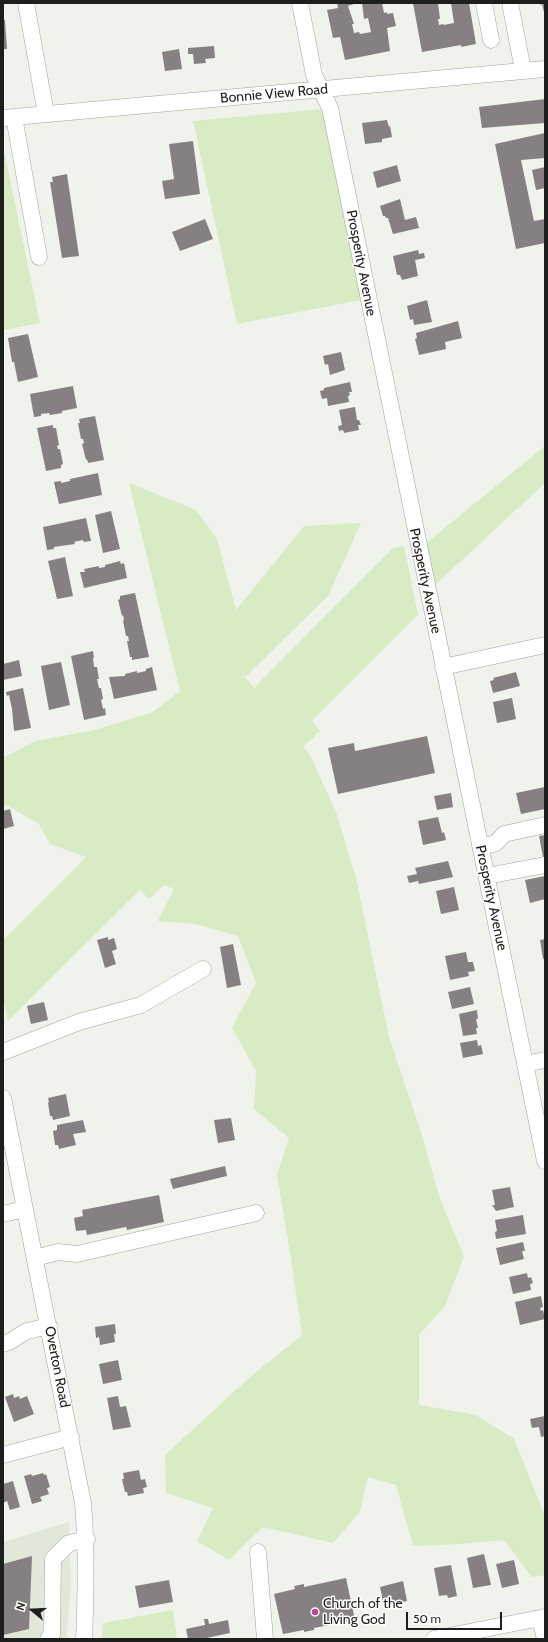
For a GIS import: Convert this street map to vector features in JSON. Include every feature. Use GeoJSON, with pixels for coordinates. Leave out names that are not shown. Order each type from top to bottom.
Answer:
{"type":"FeatureCollection","features":[{"type":"Feature","properties":{"kind":"street"},"geometry":{"type":"LineString","coordinates":[[26,3],[46,114]]}},
{"type":"Feature","properties":{"kind":"street","name":"Prosperity Avenue"},"geometry":{"type":"LineString","coordinates":[[300,3],[314,74],[330,108],[545,1161]]}},
{"type":"Feature","properties":{"kind":"street"},"geometry":{"type":"LineString","coordinates":[[510,3],[523,70]]}},
{"type":"Feature","properties":{"kind":"street"},"geometry":{"type":"LineString","coordinates":[[489,4],[491,40]]}},
{"type":"Feature","properties":{"kind":"street","name":"Bonnie View Road"},"geometry":{"type":"LineString","coordinates":[[8,118],[545,69]]}},
{"type":"Feature","properties":{"kind":"street"},"geometry":{"type":"LineString","coordinates":[[8,118],[39,257]]}},
{"type":"Feature","properties":{"kind":"street"},"geometry":{"type":"LineString","coordinates":[[443,667],[545,645]]}},
{"type":"Feature","properties":{"kind":"street"},"geometry":{"type":"LineString","coordinates":[[481,847],[496,843],[504,834],[545,825]]}},
{"type":"Feature","properties":{"kind":"street"},"geometry":{"type":"LineString","coordinates":[[487,876],[545,864]]}},
{"type":"Feature","properties":{"kind":"street"},"geometry":{"type":"LineString","coordinates":[[3,1052],[79,1022],[141,1005],[203,969]]}},
{"type":"Feature","properties":{"kind":"street"},"geometry":{"type":"LineString","coordinates":[[525,1064],[545,1060]]}},
{"type":"Feature","properties":{"kind":"street","name":"Overton Road"},"geometry":{"type":"LineString","coordinates":[[3,1098],[83,1503],[87,1539],[84,1639]]}},
{"type":"Feature","properties":{"kind":"street"},"geometry":{"type":"LineString","coordinates":[[3,1214],[25,1209]]}},
{"type":"Feature","properties":{"kind":"street"},"geometry":{"type":"LineString","coordinates":[[35,1258],[58,1252],[77,1254],[256,1213]]}},
{"type":"Feature","properties":{"kind":"street"},"geometry":{"type":"LineString","coordinates":[[3,1344],[10,1342],[27,1331],[49,1326]]}},
{"type":"Feature","properties":{"kind":"street"},"geometry":{"type":"LineString","coordinates":[[3,1455],[71,1437]]}},
{"type":"Feature","properties":{"kind":"street"},"geometry":{"type":"LineString","coordinates":[[48,1639],[52,1634],[53,1559],[69,1543],[87,1539]]}},
{"type":"Feature","properties":{"kind":"street"},"geometry":{"type":"LineString","coordinates":[[258,1552],[265,1639]]}},
{"type":"Feature","properties":{"kind":"street"},"geometry":{"type":"LineString","coordinates":[[444,1638],[543,1617],[545,1639]]}},
{"type":"Feature","properties":{"kind":"shaded area"},"geometry":{"type":"Polygon","coordinates":[[[69,1522],[71,1589],[66,1639],[3,1639],[3,1542],[69,1522]]]}},
{"type":"Feature","properties":{"kind":"green space"},"geometry":{"type":"Polygon","coordinates":[[[323,109],[361,300],[237,324],[193,121],[323,109]]]}},
{"type":"Feature","properties":{"kind":"green space"},"geometry":{"type":"Polygon","coordinates":[[[3,146],[40,323],[3,330],[3,146]]]}},
{"type":"Feature","properties":{"kind":"green space"},"geometry":{"type":"Polygon","coordinates":[[[545,446],[545,483],[433,587],[425,544],[545,446]]]}},
{"type":"Feature","properties":{"kind":"green space"},"geometry":{"type":"Polygon","coordinates":[[[129,483],[196,510],[217,539],[236,610],[304,526],[361,523],[328,596],[245,677],[254,688],[393,548],[404,546],[418,615],[312,721],[320,731],[303,747],[310,755],[336,812],[356,878],[389,1037],[420,1129],[440,1199],[464,1256],[445,1306],[419,1335],[419,1405],[476,1415],[514,1439],[545,1516],[545,1575],[532,1577],[504,1540],[413,1546],[396,1485],[368,1477],[360,1512],[333,1543],[263,1527],[229,1560],[197,1541],[213,1508],[166,1493],[165,1455],[249,1378],[302,1335],[277,1175],[289,1138],[254,1109],[256,1071],[232,1028],[256,983],[238,936],[195,924],[158,921],[174,889],[164,885],[149,899],[140,890],[8,1021],[3,997],[3,940],[86,857],[50,844],[39,824],[3,803],[3,758],[35,741],[95,730],[153,712],[180,691],[129,483]]]}},
{"type":"Feature","properties":{"kind":"green space"},"geometry":{"type":"Polygon","coordinates":[[[173,1610],[177,1639],[102,1639],[103,1623],[173,1610]]]}},
{"type":"Feature","properties":{"kind":"building"},"geometry":{"type":"Polygon","coordinates":[[[337,3],[357,3],[348,6],[354,24],[352,24],[354,33],[359,32],[360,34],[371,32],[368,18],[364,19],[362,3],[382,3],[384,13],[393,13],[396,26],[387,28],[390,51],[345,60],[340,37],[333,38],[327,10],[338,8],[337,3]]]}},
{"type":"Feature","properties":{"kind":"building"},"geometry":{"type":"Polygon","coordinates":[[[413,3],[438,3],[440,19],[438,19],[439,25],[444,25],[454,23],[451,3],[469,3],[476,44],[461,47],[461,45],[422,52],[413,3]]]}},
{"type":"Feature","properties":{"kind":"building"},"geometry":{"type":"Polygon","coordinates":[[[540,3],[545,3],[545,16],[542,4],[540,5],[540,3]]]}},
{"type":"Feature","properties":{"kind":"building"},"geometry":{"type":"Polygon","coordinates":[[[3,20],[5,20],[7,49],[3,49],[3,20]]]}},
{"type":"Feature","properties":{"kind":"building"},"geometry":{"type":"Polygon","coordinates":[[[214,46],[215,58],[205,59],[206,63],[194,64],[193,54],[188,54],[188,48],[214,46]]]}},
{"type":"Feature","properties":{"kind":"building"},"geometry":{"type":"Polygon","coordinates":[[[179,49],[182,69],[165,71],[162,52],[179,49]]]}},
{"type":"Feature","properties":{"kind":"building"},"geometry":{"type":"Polygon","coordinates":[[[545,99],[545,123],[482,128],[479,107],[545,99]]]}},
{"type":"Feature","properties":{"kind":"building"},"geometry":{"type":"Polygon","coordinates":[[[387,120],[392,137],[382,139],[382,142],[365,144],[362,123],[387,120]]]}},
{"type":"Feature","properties":{"kind":"building"},"geometry":{"type":"Polygon","coordinates":[[[545,133],[545,158],[521,160],[534,221],[545,219],[545,243],[516,249],[495,144],[545,133]]]}},
{"type":"Feature","properties":{"kind":"building"},"geometry":{"type":"Polygon","coordinates":[[[193,141],[200,194],[165,199],[162,181],[174,179],[169,144],[193,141]]]}},
{"type":"Feature","properties":{"kind":"building"},"geometry":{"type":"Polygon","coordinates":[[[397,165],[401,181],[377,188],[373,172],[397,165]]]}},
{"type":"Feature","properties":{"kind":"building"},"geometry":{"type":"Polygon","coordinates":[[[545,167],[545,188],[536,190],[532,170],[545,167]]]}},
{"type":"Feature","properties":{"kind":"building"},"geometry":{"type":"Polygon","coordinates":[[[67,174],[79,256],[62,258],[50,182],[53,182],[52,177],[67,174]]]}},
{"type":"Feature","properties":{"kind":"building"},"geometry":{"type":"Polygon","coordinates":[[[400,199],[405,220],[416,217],[419,228],[393,234],[388,218],[383,216],[380,206],[400,199]]]}},
{"type":"Feature","properties":{"kind":"building"},"geometry":{"type":"Polygon","coordinates":[[[205,219],[213,239],[180,251],[172,232],[205,219]]]}},
{"type":"Feature","properties":{"kind":"building"},"geometry":{"type":"Polygon","coordinates":[[[418,250],[419,254],[424,253],[425,258],[415,260],[418,276],[402,280],[400,275],[397,275],[393,256],[418,250]]]}},
{"type":"Feature","properties":{"kind":"building"},"geometry":{"type":"Polygon","coordinates":[[[427,300],[432,322],[414,325],[413,319],[410,320],[407,306],[427,300]]]}},
{"type":"Feature","properties":{"kind":"building"},"geometry":{"type":"Polygon","coordinates":[[[458,321],[462,338],[445,342],[446,349],[419,355],[415,339],[417,338],[416,333],[458,321]]]}},
{"type":"Feature","properties":{"kind":"building"},"geometry":{"type":"Polygon","coordinates":[[[28,334],[38,377],[18,382],[14,362],[12,362],[8,338],[28,334]]]}},
{"type":"Feature","properties":{"kind":"building"},"geometry":{"type":"Polygon","coordinates":[[[341,352],[345,370],[330,375],[328,364],[325,365],[323,356],[341,352]]]}},
{"type":"Feature","properties":{"kind":"building"},"geometry":{"type":"Polygon","coordinates":[[[350,382],[352,392],[349,392],[349,402],[328,406],[327,398],[322,399],[320,391],[324,390],[324,388],[350,382]]]}},
{"type":"Feature","properties":{"kind":"building"},"geometry":{"type":"Polygon","coordinates":[[[73,386],[77,408],[62,411],[62,413],[50,415],[49,413],[41,414],[41,416],[34,417],[30,394],[73,386]]]}},
{"type":"Feature","properties":{"kind":"building"},"geometry":{"type":"Polygon","coordinates":[[[355,407],[357,420],[359,420],[361,425],[358,425],[359,430],[344,433],[343,430],[339,431],[338,426],[342,425],[339,410],[355,407]]]}},
{"type":"Feature","properties":{"kind":"building"},"geometry":{"type":"Polygon","coordinates":[[[95,416],[104,460],[88,463],[82,444],[84,443],[83,439],[81,439],[78,423],[80,423],[79,419],[95,416]]]}},
{"type":"Feature","properties":{"kind":"building"},"geometry":{"type":"Polygon","coordinates":[[[53,425],[53,428],[56,428],[59,445],[57,446],[58,449],[60,449],[63,464],[61,465],[61,468],[46,471],[37,428],[53,425]]]}},
{"type":"Feature","properties":{"kind":"building"},"geometry":{"type":"Polygon","coordinates":[[[98,473],[102,495],[59,504],[54,482],[61,481],[61,483],[70,481],[70,479],[98,473]]]}},
{"type":"Feature","properties":{"kind":"building"},"geometry":{"type":"Polygon","coordinates":[[[111,511],[120,549],[103,553],[95,515],[111,511]]]}},
{"type":"Feature","properties":{"kind":"building"},"geometry":{"type":"Polygon","coordinates":[[[86,518],[91,541],[84,542],[83,540],[74,542],[75,544],[54,547],[54,549],[47,550],[43,527],[86,518]]]}},
{"type":"Feature","properties":{"kind":"building"},"geometry":{"type":"Polygon","coordinates":[[[65,557],[73,596],[57,599],[48,561],[65,557]]]}},
{"type":"Feature","properties":{"kind":"building"},"geometry":{"type":"Polygon","coordinates":[[[120,561],[121,564],[124,563],[127,578],[84,588],[80,572],[85,572],[84,569],[99,566],[99,568],[105,567],[105,565],[120,561]]]}},
{"type":"Feature","properties":{"kind":"building"},"geometry":{"type":"Polygon","coordinates":[[[135,593],[149,657],[132,660],[127,641],[129,641],[128,636],[126,636],[123,615],[122,616],[118,600],[120,599],[120,596],[135,593]]]}},
{"type":"Feature","properties":{"kind":"building"},"geometry":{"type":"Polygon","coordinates":[[[93,651],[94,667],[97,667],[99,679],[97,679],[99,688],[101,688],[103,699],[101,700],[103,709],[105,708],[106,715],[84,720],[71,656],[93,651]]]}},
{"type":"Feature","properties":{"kind":"building"},"geometry":{"type":"Polygon","coordinates":[[[19,660],[22,676],[3,680],[3,664],[19,660]]]}},
{"type":"Feature","properties":{"kind":"building"},"geometry":{"type":"Polygon","coordinates":[[[61,662],[70,705],[49,710],[41,666],[61,662]]]}},
{"type":"Feature","properties":{"kind":"building"},"geometry":{"type":"Polygon","coordinates":[[[152,667],[157,690],[114,699],[109,677],[125,676],[125,674],[137,671],[137,673],[146,671],[146,669],[152,667]]]}},
{"type":"Feature","properties":{"kind":"building"},"geometry":{"type":"Polygon","coordinates":[[[516,672],[520,686],[493,693],[490,681],[494,680],[493,678],[516,672]]]}},
{"type":"Feature","properties":{"kind":"building"},"geometry":{"type":"Polygon","coordinates":[[[23,688],[31,728],[14,731],[12,709],[9,695],[7,696],[6,692],[23,688]]]}},
{"type":"Feature","properties":{"kind":"building"},"geometry":{"type":"Polygon","coordinates":[[[512,698],[516,719],[497,723],[493,702],[512,698]]]}},
{"type":"Feature","properties":{"kind":"building"},"geometry":{"type":"Polygon","coordinates":[[[427,736],[435,773],[338,794],[328,748],[354,743],[355,751],[427,736]]]}},
{"type":"Feature","properties":{"kind":"building"},"geometry":{"type":"Polygon","coordinates":[[[545,787],[545,809],[521,814],[516,793],[545,787]]]}},
{"type":"Feature","properties":{"kind":"building"},"geometry":{"type":"Polygon","coordinates":[[[451,793],[453,807],[437,810],[434,796],[451,793]]]}},
{"type":"Feature","properties":{"kind":"building"},"geometry":{"type":"Polygon","coordinates":[[[10,809],[14,826],[3,829],[3,811],[10,809]]]}},
{"type":"Feature","properties":{"kind":"building"},"geometry":{"type":"Polygon","coordinates":[[[438,817],[442,833],[444,832],[446,840],[423,845],[418,821],[438,817]]]}},
{"type":"Feature","properties":{"kind":"building"},"geometry":{"type":"Polygon","coordinates":[[[545,835],[545,862],[544,862],[539,836],[545,835]]]}},
{"type":"Feature","properties":{"kind":"building"},"geometry":{"type":"Polygon","coordinates":[[[448,861],[453,877],[419,884],[418,881],[409,883],[407,876],[417,874],[415,868],[448,861]]]}},
{"type":"Feature","properties":{"kind":"building"},"geometry":{"type":"Polygon","coordinates":[[[545,876],[545,899],[530,903],[525,880],[545,876]]]}},
{"type":"Feature","properties":{"kind":"building"},"geometry":{"type":"Polygon","coordinates":[[[454,887],[459,910],[441,914],[436,891],[454,887]]]}},
{"type":"Feature","properties":{"kind":"building"},"geometry":{"type":"Polygon","coordinates":[[[108,937],[108,940],[114,938],[117,949],[112,951],[116,964],[105,968],[97,940],[108,937]]]}},
{"type":"Feature","properties":{"kind":"building"},"geometry":{"type":"Polygon","coordinates":[[[545,939],[545,959],[543,959],[540,940],[545,939]]]}},
{"type":"Feature","properties":{"kind":"building"},"geometry":{"type":"Polygon","coordinates":[[[233,944],[241,985],[227,988],[220,947],[233,944]]]}},
{"type":"Feature","properties":{"kind":"building"},"geometry":{"type":"Polygon","coordinates":[[[466,952],[468,962],[473,962],[475,971],[468,972],[469,976],[450,980],[445,956],[466,952]]]}},
{"type":"Feature","properties":{"kind":"building"},"geometry":{"type":"Polygon","coordinates":[[[470,987],[474,1004],[452,1009],[448,992],[470,987]]]}},
{"type":"Feature","properties":{"kind":"building"},"geometry":{"type":"Polygon","coordinates":[[[44,1002],[48,1020],[31,1024],[27,1006],[44,1002]]]}},
{"type":"Feature","properties":{"kind":"building"},"geometry":{"type":"Polygon","coordinates":[[[477,1010],[477,1034],[463,1036],[459,1014],[477,1010]]]}},
{"type":"Feature","properties":{"kind":"building"},"geometry":{"type":"Polygon","coordinates":[[[477,1040],[478,1046],[481,1045],[483,1054],[463,1058],[460,1043],[477,1040]]]}},
{"type":"Feature","properties":{"kind":"building"},"geometry":{"type":"Polygon","coordinates":[[[66,1094],[70,1116],[53,1120],[52,1116],[50,1116],[48,1098],[66,1094]]]}},
{"type":"Feature","properties":{"kind":"building"},"geometry":{"type":"Polygon","coordinates":[[[231,1118],[235,1140],[218,1143],[214,1120],[231,1118]]]}},
{"type":"Feature","properties":{"kind":"building"},"geometry":{"type":"Polygon","coordinates":[[[83,1120],[86,1132],[73,1134],[76,1145],[59,1149],[58,1145],[55,1145],[53,1131],[57,1130],[57,1125],[83,1120]]]}},
{"type":"Feature","properties":{"kind":"building"},"geometry":{"type":"Polygon","coordinates":[[[225,1166],[227,1176],[173,1189],[170,1179],[225,1166]]]}},
{"type":"Feature","properties":{"kind":"building"},"geometry":{"type":"Polygon","coordinates":[[[510,1187],[514,1207],[496,1211],[492,1205],[495,1205],[492,1190],[510,1187]]]}},
{"type":"Feature","properties":{"kind":"building"},"geometry":{"type":"Polygon","coordinates":[[[159,1195],[164,1222],[127,1230],[126,1227],[87,1235],[86,1230],[76,1231],[74,1218],[83,1216],[82,1210],[159,1195]]]}},
{"type":"Feature","properties":{"kind":"building"},"geometry":{"type":"Polygon","coordinates":[[[523,1215],[526,1234],[496,1239],[495,1232],[497,1231],[495,1220],[523,1215]]]}},
{"type":"Feature","properties":{"kind":"building"},"geometry":{"type":"Polygon","coordinates":[[[523,1242],[525,1251],[522,1251],[524,1259],[500,1265],[496,1248],[523,1242]]]}},
{"type":"Feature","properties":{"kind":"building"},"geometry":{"type":"Polygon","coordinates":[[[527,1273],[528,1278],[531,1277],[533,1283],[530,1284],[531,1290],[513,1294],[509,1277],[527,1273]]]}},
{"type":"Feature","properties":{"kind":"building"},"geometry":{"type":"Polygon","coordinates":[[[541,1296],[543,1307],[540,1308],[541,1311],[543,1310],[545,1319],[520,1325],[515,1302],[541,1296]]]}},
{"type":"Feature","properties":{"kind":"building"},"geometry":{"type":"Polygon","coordinates":[[[115,1324],[115,1342],[100,1345],[99,1337],[96,1338],[95,1327],[115,1324]]]}},
{"type":"Feature","properties":{"kind":"building"},"geometry":{"type":"Polygon","coordinates":[[[118,1360],[122,1380],[103,1384],[99,1364],[118,1360]]]}},
{"type":"Feature","properties":{"kind":"building"},"geometry":{"type":"Polygon","coordinates":[[[13,1394],[14,1398],[19,1396],[20,1399],[27,1396],[34,1414],[14,1422],[5,1397],[13,1394]]]}},
{"type":"Feature","properties":{"kind":"building"},"geometry":{"type":"Polygon","coordinates":[[[118,1396],[120,1407],[126,1406],[131,1427],[113,1430],[107,1398],[118,1396]]]}},
{"type":"Feature","properties":{"kind":"building"},"geometry":{"type":"Polygon","coordinates":[[[545,1416],[545,1436],[541,1437],[539,1427],[532,1428],[530,1419],[545,1416]]]}},
{"type":"Feature","properties":{"kind":"building"},"geometry":{"type":"Polygon","coordinates":[[[139,1470],[141,1480],[145,1479],[147,1487],[143,1488],[144,1493],[128,1496],[127,1492],[125,1492],[122,1479],[124,1479],[123,1473],[139,1470]]]}},
{"type":"Feature","properties":{"kind":"building"},"geometry":{"type":"Polygon","coordinates":[[[43,1473],[44,1475],[46,1474],[50,1487],[47,1488],[49,1494],[40,1497],[42,1501],[32,1504],[24,1476],[31,1474],[32,1476],[43,1473]]]}},
{"type":"Feature","properties":{"kind":"building"},"geometry":{"type":"Polygon","coordinates":[[[13,1481],[20,1507],[10,1510],[7,1501],[3,1503],[3,1484],[13,1481]]]}},
{"type":"Feature","properties":{"kind":"building"},"geometry":{"type":"Polygon","coordinates":[[[484,1554],[491,1585],[473,1588],[467,1558],[484,1554]]]}},
{"type":"Feature","properties":{"kind":"building"},"geometry":{"type":"Polygon","coordinates":[[[32,1556],[29,1629],[3,1635],[3,1564],[32,1556]]]}},
{"type":"Feature","properties":{"kind":"building"},"geometry":{"type":"Polygon","coordinates":[[[514,1560],[519,1584],[502,1588],[496,1564],[514,1560]]]}},
{"type":"Feature","properties":{"kind":"building"},"geometry":{"type":"Polygon","coordinates":[[[451,1565],[457,1596],[448,1598],[447,1595],[439,1596],[434,1568],[451,1565]]]}},
{"type":"Feature","properties":{"kind":"building","name":"Church of the Living God"},"geometry":{"type":"Polygon","coordinates":[[[346,1578],[355,1620],[314,1628],[314,1630],[304,1632],[304,1630],[283,1634],[274,1594],[295,1589],[294,1586],[304,1584],[304,1587],[346,1578]]]}},
{"type":"Feature","properties":{"kind":"building"},"geometry":{"type":"Polygon","coordinates":[[[169,1580],[173,1602],[139,1608],[135,1586],[169,1580]]]}},
{"type":"Feature","properties":{"kind":"building"},"geometry":{"type":"Polygon","coordinates":[[[403,1581],[407,1601],[384,1606],[380,1587],[403,1581]]]}},
{"type":"Feature","properties":{"kind":"building"},"geometry":{"type":"Polygon","coordinates":[[[204,1619],[208,1619],[209,1624],[228,1620],[230,1633],[202,1639],[188,1639],[186,1629],[205,1625],[204,1619]]]}},
{"type":"Feature","properties":{"kind":"place","name":"Church of the Living God"},"geometry":{"type":"Point","coordinates":[315,1612]}}]}
